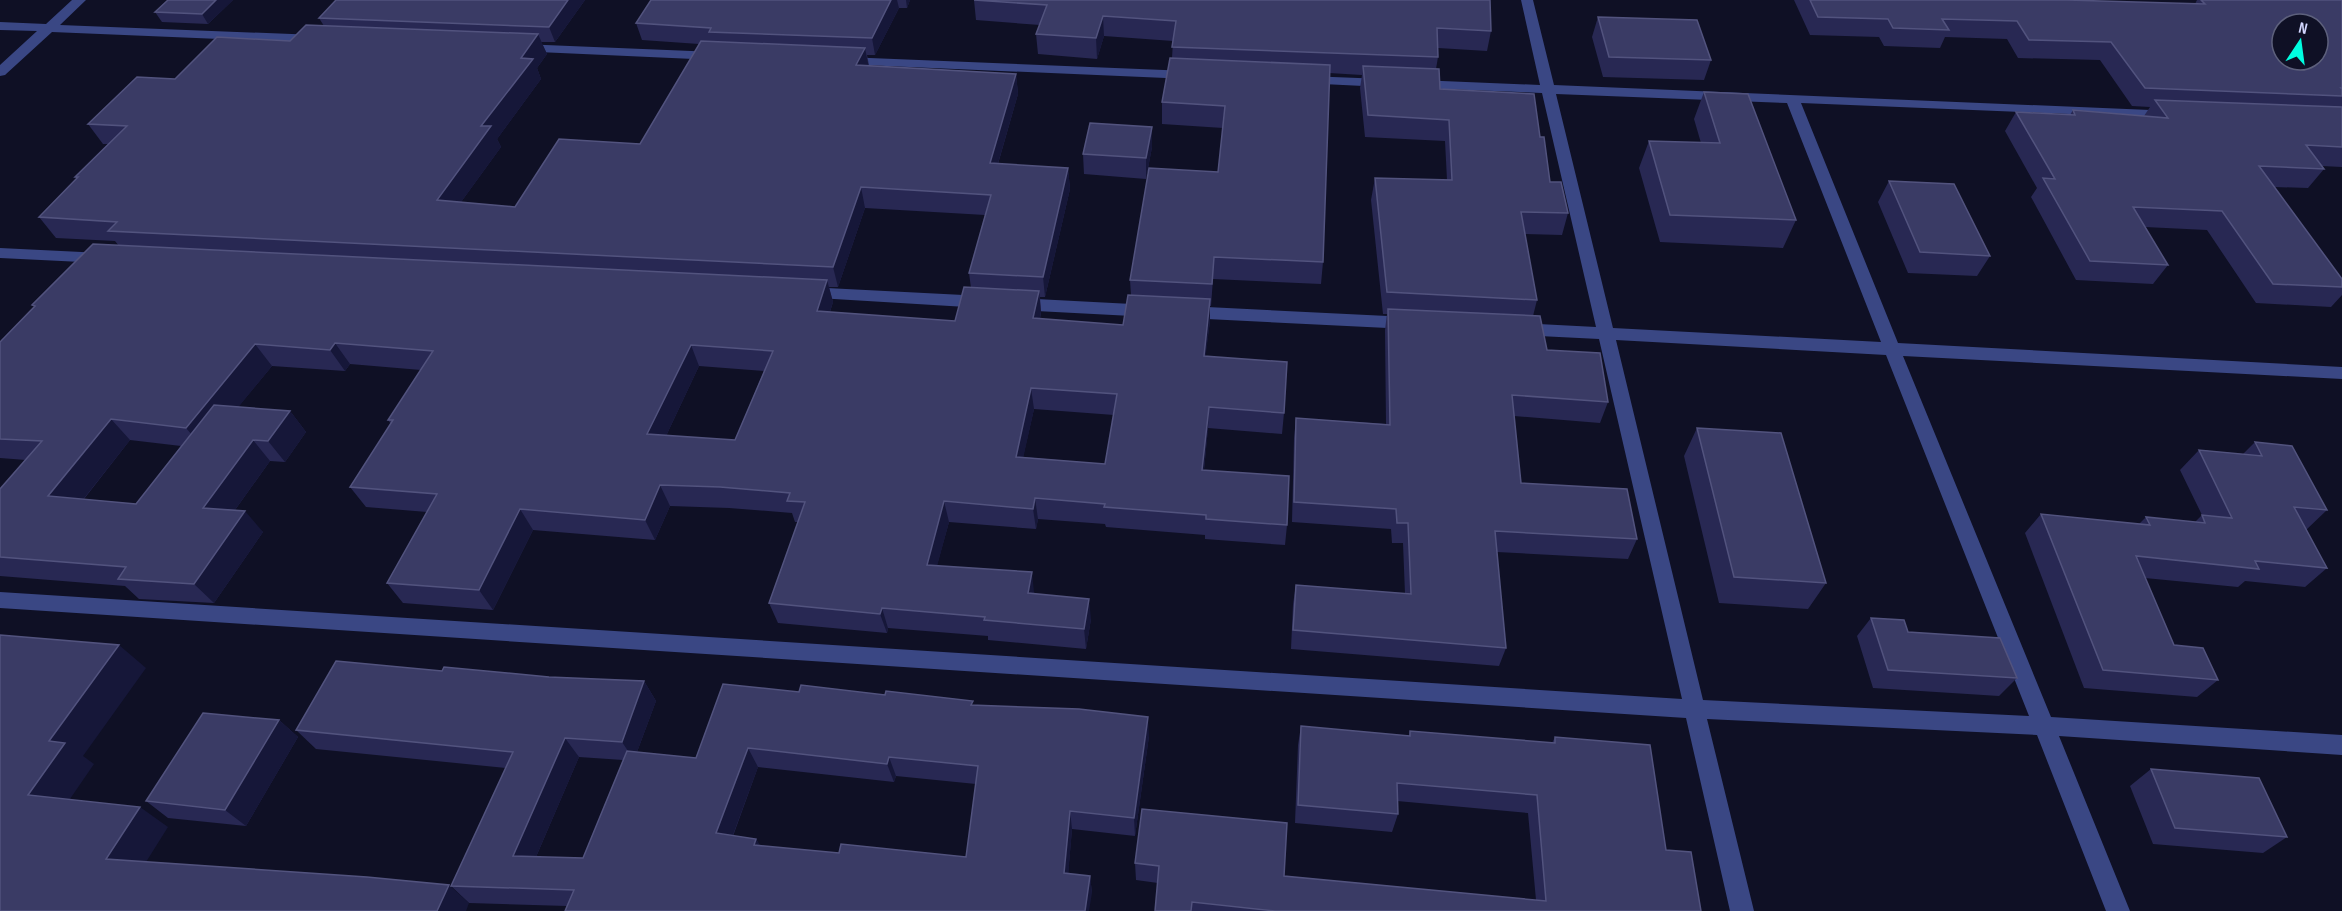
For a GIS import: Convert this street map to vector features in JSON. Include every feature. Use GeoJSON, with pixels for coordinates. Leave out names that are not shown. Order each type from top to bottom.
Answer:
{"type":"FeatureCollection","features":[{"type":"Feature","properties":{"kind":"street"},"geometry":{"type":"LineString","coordinates":[[0,72],[80,0]]}},
{"type":"Feature","properties":{"kind":"street"},"geometry":{"type":"LineString","coordinates":[[1527,0],[1742,911]]}},
{"type":"Feature","properties":{"kind":"street"},"geometry":{"type":"LineString","coordinates":[[0,26],[334,40]]}},
{"type":"Feature","properties":{"kind":"street"},"geometry":{"type":"LineString","coordinates":[[501,47],[727,56]]}},
{"type":"Feature","properties":{"kind":"street"},"geometry":{"type":"LineString","coordinates":[[834,60],[1203,76]]}},
{"type":"Feature","properties":{"kind":"street"},"geometry":{"type":"LineString","coordinates":[[1298,80],[2187,115]]}},
{"type":"Feature","properties":{"kind":"street"},"geometry":{"type":"LineString","coordinates":[[1792,99],[2118,911]]}},
{"type":"Feature","properties":{"kind":"street"},"geometry":{"type":"LineString","coordinates":[[0,253],[120,259]]}},
{"type":"Feature","properties":{"kind":"street"},"geometry":{"type":"LineString","coordinates":[[791,293],[1426,324]]}},
{"type":"Feature","properties":{"kind":"street"},"geometry":{"type":"LineString","coordinates":[[1498,328],[2342,373]]}},
{"type":"Feature","properties":{"kind":"street"},"geometry":{"type":"LineString","coordinates":[[0,600],[1694,709],[2044,726],[2342,745]]}},
{"type":"Feature","properties":{"kind":"building"},"geometry":{"type":"Polygon","coordinates":[[[168,0],[216,0],[202,14],[155,12],[168,0]]]}},
{"type":"Feature","properties":{"kind":"building"},"geometry":{"type":"Polygon","coordinates":[[[336,0],[568,0],[549,27],[319,18],[336,0]]]}},
{"type":"Feature","properties":{"kind":"building"},"geometry":{"type":"Polygon","coordinates":[[[651,0],[891,0],[872,38],[709,32],[711,28],[636,23],[651,0]]]}},
{"type":"Feature","properties":{"kind":"building"},"geometry":{"type":"Polygon","coordinates":[[[974,0],[1490,0],[1491,31],[1437,28],[1438,57],[1172,47],[1176,21],[1103,16],[1096,38],[1036,34],[1047,5],[974,0]]]}},
{"type":"Feature","properties":{"kind":"building"},"geometry":{"type":"Polygon","coordinates":[[[1810,0],[2067,0],[2205,4],[2201,0],[2342,0],[2342,96],[2145,88],[2111,42],[2029,40],[2017,21],[1942,19],[1949,30],[1893,28],[1888,19],[1818,17],[1810,0]]]}},
{"type":"Feature","properties":{"kind":"building"},"geometry":{"type":"Polygon","coordinates":[[[1598,17],[1697,20],[1711,60],[1609,57],[1598,17]]]}},
{"type":"Feature","properties":{"kind":"building"},"geometry":{"type":"Polygon","coordinates":[[[306,25],[538,34],[521,58],[533,59],[481,126],[491,126],[437,200],[515,207],[559,139],[640,144],[701,41],[865,48],[856,65],[1016,74],[990,163],[1068,168],[1043,277],[969,273],[991,195],[861,187],[833,267],[108,231],[117,222],[39,217],[78,177],[75,177],[127,126],[88,124],[137,77],[175,79],[217,37],[290,41],[306,25]]]}},
{"type":"Feature","properties":{"kind":"building"},"geometry":{"type":"Polygon","coordinates":[[[1170,58],[1330,65],[1323,262],[1214,257],[1212,284],[1130,280],[1149,168],[1218,172],[1225,106],[1162,102],[1170,58]]]}},
{"type":"Feature","properties":{"kind":"building"},"geometry":{"type":"Polygon","coordinates":[[[1363,66],[1439,69],[1440,89],[1534,94],[1540,137],[1544,137],[1550,182],[1561,182],[1568,213],[1521,212],[1537,300],[1387,292],[1375,178],[1452,180],[1449,120],[1368,115],[1363,66]]]}},
{"type":"Feature","properties":{"kind":"building"},"geometry":{"type":"Polygon","coordinates":[[[1704,92],[1748,94],[1796,220],[1670,215],[1649,141],[1720,143],[1704,92]]]}},
{"type":"Feature","properties":{"kind":"building"},"geometry":{"type":"Polygon","coordinates":[[[2155,100],[2342,107],[2342,147],[2306,145],[2324,169],[2259,166],[2342,279],[2342,287],[2273,284],[2222,211],[2133,207],[2168,265],[2090,261],[2043,178],[2055,179],[2016,112],[2075,115],[2073,110],[2168,118],[2155,100]]]}},
{"type":"Feature","properties":{"kind":"building"},"geometry":{"type":"Polygon","coordinates":[[[1090,123],[1152,127],[1146,158],[1083,154],[1090,123]]]}},
{"type":"Feature","properties":{"kind":"building"},"geometry":{"type":"Polygon","coordinates":[[[1889,181],[1954,184],[1990,256],[1920,252],[1889,181]]]}},
{"type":"Feature","properties":{"kind":"building"},"geometry":{"type":"Polygon","coordinates":[[[93,244],[827,280],[817,311],[955,321],[964,287],[1039,291],[1033,318],[1123,325],[1128,295],[1210,299],[1204,356],[1287,362],[1284,413],[1209,407],[1202,470],[1289,476],[1287,525],[1206,519],[1206,515],[1104,507],[1105,504],[1035,498],[1033,509],[944,501],[927,565],[1032,572],[1028,593],[1089,599],[1084,629],[882,608],[880,614],[769,603],[805,502],[787,501],[790,493],[720,487],[660,485],[645,520],[520,509],[479,590],[387,583],[437,494],[350,487],[393,420],[388,420],[433,351],[335,343],[330,350],[255,344],[186,428],[111,419],[48,496],[136,504],[214,405],[290,411],[268,441],[253,440],[203,508],[245,511],[194,584],[118,579],[126,567],[0,557],[0,489],[42,441],[0,439],[0,342],[35,306],[32,305],[93,244]],[[691,345],[647,434],[735,440],[773,351],[691,345]],[[1031,388],[1016,457],[1105,464],[1117,394],[1031,388]]]}},
{"type":"Feature","properties":{"kind":"building"},"geometry":{"type":"Polygon","coordinates":[[[1388,309],[1540,316],[1547,350],[1600,353],[1608,402],[1512,395],[1521,483],[1627,489],[1637,539],[1495,531],[1506,648],[1293,630],[1296,585],[1411,594],[1408,523],[1397,523],[1396,509],[1294,502],[1296,418],[1390,425],[1388,309]]]}},
{"type":"Feature","properties":{"kind":"building"},"geometry":{"type":"Polygon","coordinates":[[[1697,428],[1781,433],[1826,583],[1734,577],[1697,428]]]}},
{"type":"Feature","properties":{"kind":"building"},"geometry":{"type":"Polygon","coordinates":[[[2255,442],[2292,446],[2327,510],[2294,507],[2327,568],[2255,561],[2259,569],[2136,556],[2174,645],[2203,648],[2218,680],[2103,670],[2041,514],[2150,525],[2146,517],[2205,523],[2202,515],[2232,518],[2199,450],[2262,456],[2255,442]]]}},
{"type":"Feature","properties":{"kind":"building"},"geometry":{"type":"Polygon","coordinates":[[[1871,618],[1904,620],[1908,632],[2000,638],[2017,678],[1888,670],[1871,618]]]}},
{"type":"Feature","properties":{"kind":"building"},"geometry":{"type":"Polygon","coordinates":[[[0,635],[119,645],[49,741],[65,743],[28,795],[140,807],[106,859],[449,885],[437,911],[0,911],[0,635]]]}},
{"type":"Feature","properties":{"kind":"building"},"geometry":{"type":"Polygon","coordinates":[[[336,661],[442,671],[444,667],[549,677],[644,681],[622,742],[565,738],[513,856],[583,858],[627,751],[696,758],[723,684],[799,692],[801,685],[885,695],[886,691],[973,701],[971,705],[1079,709],[1148,717],[1134,818],[1070,811],[1064,873],[1090,876],[1085,911],[565,911],[574,890],[451,886],[513,752],[296,730],[336,661]],[[748,748],[716,833],[756,839],[754,845],[839,853],[841,844],[966,857],[978,766],[889,757],[887,764],[748,748]]]}},
{"type":"Feature","properties":{"kind":"building"},"geometry":{"type":"Polygon","coordinates":[[[203,713],[279,720],[225,810],[146,801],[203,713]]]}},
{"type":"Feature","properties":{"kind":"building"},"geometry":{"type":"Polygon","coordinates":[[[1301,726],[1410,736],[1410,731],[1555,743],[1555,737],[1650,745],[1666,850],[1691,852],[1701,911],[1275,911],[1192,902],[1191,911],[1155,911],[1159,866],[1135,863],[1142,809],[1287,823],[1284,876],[1546,901],[1537,795],[1397,783],[1398,814],[1298,805],[1301,726]]]}},
{"type":"Feature","properties":{"kind":"building"},"geometry":{"type":"Polygon","coordinates":[[[2151,769],[2259,778],[2287,837],[2175,828],[2151,769]]]}}]}
